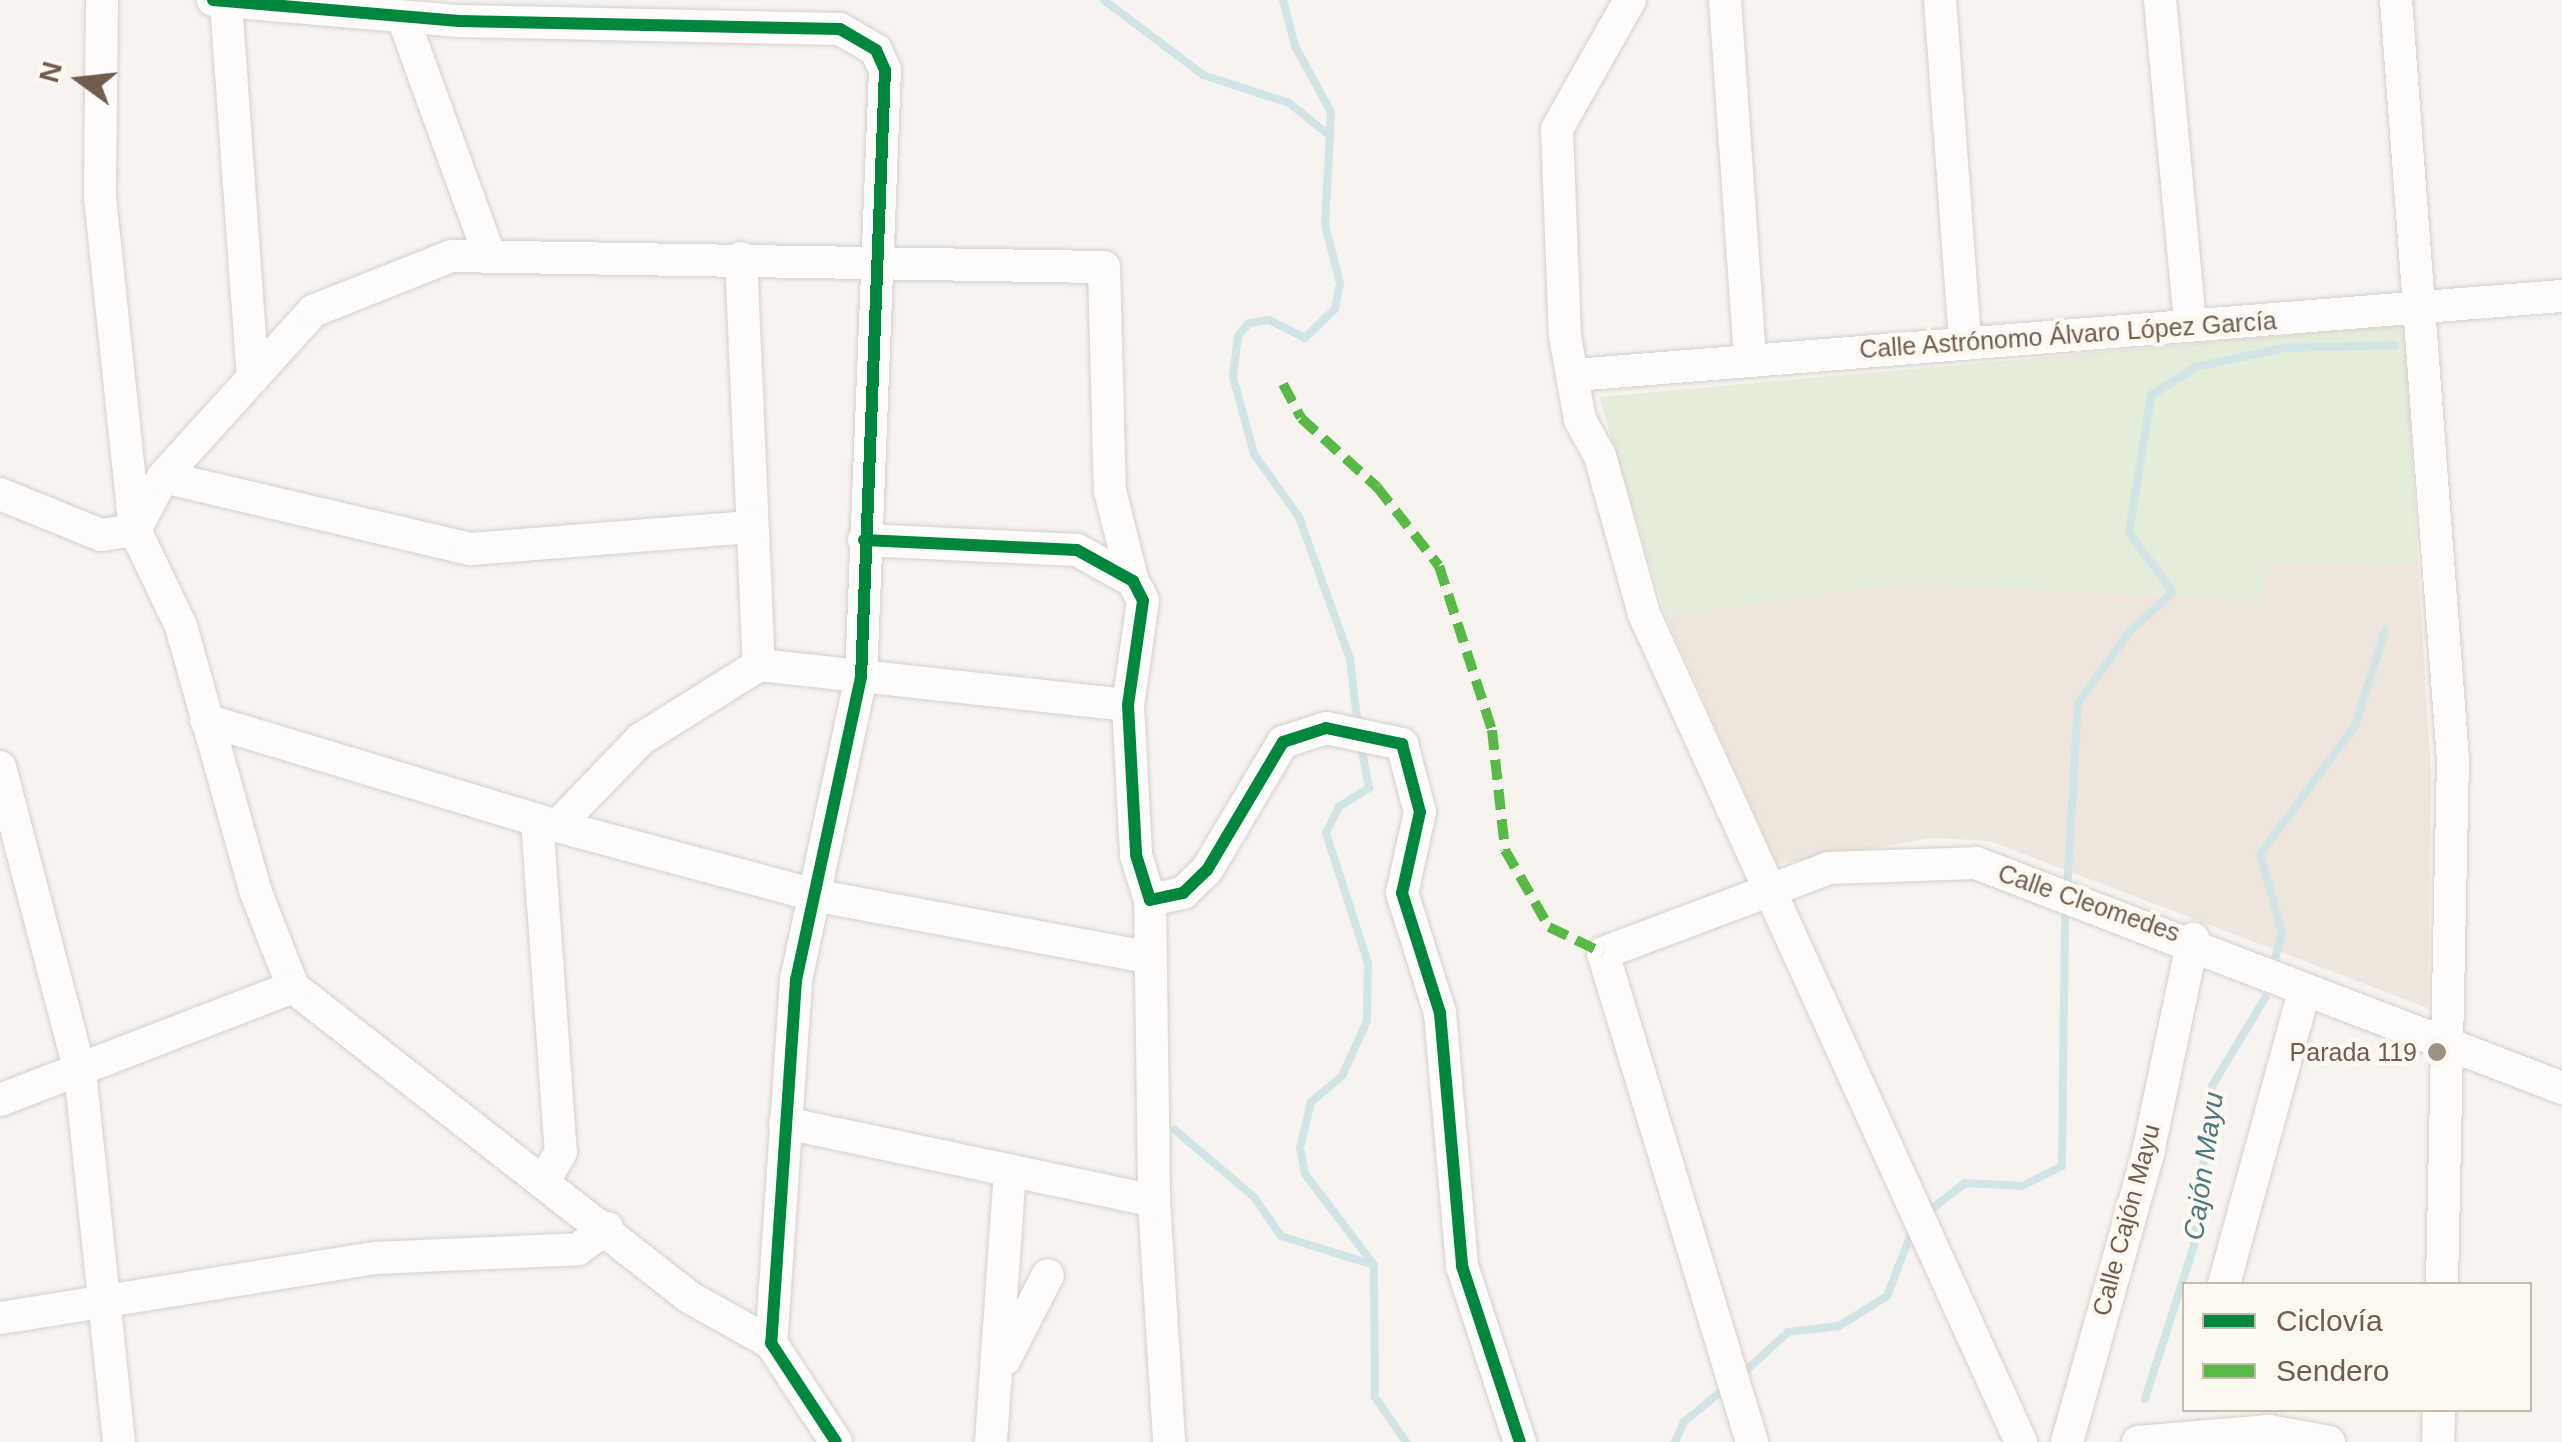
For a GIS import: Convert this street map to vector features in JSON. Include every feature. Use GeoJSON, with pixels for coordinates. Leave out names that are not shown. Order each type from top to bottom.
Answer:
{"type":"FeatureCollection","features":[{"type":"Feature","properties":{"kind":"street"},"geometry":{"type":"LineString","coordinates":[[102,0],[100,198],[135,530],[182,626],[206,720],[294,987],[545,1178],[689,1297],[771,1343],[826,1436]]}},
{"type":"Feature","properties":{"kind":"street"},"geometry":{"type":"LineString","coordinates":[[1630,0],[1557,129],[1558,247],[1580,420],[1600,456],[1644,614],[2022,1442]]}},
{"type":"Feature","properties":{"kind":"street"},"geometry":{"type":"LineString","coordinates":[[1725,0],[1750,358]]}},
{"type":"Feature","properties":{"kind":"street"},"geometry":{"type":"LineString","coordinates":[[1940,0],[1965,344]]}},
{"type":"Feature","properties":{"kind":"street"},"geometry":{"type":"LineString","coordinates":[[2160,0],[2190,326]]}},
{"type":"Feature","properties":{"kind":"street"},"geometry":{"type":"LineString","coordinates":[[2396,0],[2425,307],[2453,759],[2442,1282]]}},
{"type":"Feature","properties":{"kind":"street"},"geometry":{"type":"LineString","coordinates":[[253,378],[220,1],[403,18],[858,35],[876,50],[889,95],[884,262],[864,540],[861,677],[818,896],[796,980],[771,1343]]}},
{"type":"Feature","properties":{"kind":"street"},"geometry":{"type":"LineString","coordinates":[[403,18],[488,252]]}},
{"type":"Feature","properties":{"kind":"street"},"geometry":{"type":"LineString","coordinates":[[135,530],[164,477],[312,312],[407,271],[488,252],[1104,267],[1110,491],[1143,630],[1128,705],[1136,855],[1150,900],[1147,957],[1154,1202],[1170,1442]]}},
{"type":"Feature","properties":{"kind":"street"},"geometry":{"type":"LineString","coordinates":[[741,258],[759,665]]}},
{"type":"Feature","properties":{"kind":"street","name":"Calle Astrónomo Álvaro López García"},"geometry":{"type":"LineString","coordinates":[[1575,374],[2562,296]]}},
{"type":"Feature","properties":{"kind":"street"},"geometry":{"type":"LineString","coordinates":[[164,477],[472,548],[750,527]]}},
{"type":"Feature","properties":{"kind":"street"},"geometry":{"type":"LineString","coordinates":[[0,494],[100,535],[135,530]]}},
{"type":"Feature","properties":{"kind":"street"},"geometry":{"type":"LineString","coordinates":[[864,540],[1077,550],[1133,581]]}},
{"type":"Feature","properties":{"kind":"street"},"geometry":{"type":"LineString","coordinates":[[547,823],[641,738],[759,665],[1128,705]]}},
{"type":"Feature","properties":{"kind":"street"},"geometry":{"type":"LineString","coordinates":[[206,720],[547,823],[818,896],[1147,957]]}},
{"type":"Feature","properties":{"kind":"street"},"geometry":{"type":"LineString","coordinates":[[1150,900],[1183,893],[1207,870],[1282,742],[1326,728],[1376,733],[1402,744],[1420,812],[1402,893],[1440,1013],[1462,1266],[1520,1442]]}},
{"type":"Feature","properties":{"kind":"street"},"geometry":{"type":"LineString","coordinates":[[0,766],[80,1071],[99,1308],[119,1442]]}},
{"type":"Feature","properties":{"kind":"street"},"geometry":{"type":"LineString","coordinates":[[545,1178],[561,1152],[547,823]]}},
{"type":"Feature","properties":{"kind":"street","name":"Calle Cleomedes"},"geometry":{"type":"LineString","coordinates":[[1752,1442],[1604,953],[1771,888],[1878,862],[1976,864],[2192,939],[2304,992],[2562,1088]]}},
{"type":"Feature","properties":{"kind":"street","name":"Calle Cajón Mayu"},"geometry":{"type":"LineString","coordinates":[[2067,1442],[2148,1154],[2192,939]]}},
{"type":"Feature","properties":{"kind":"street"},"geometry":{"type":"LineString","coordinates":[[0,1100],[294,987]]}},
{"type":"Feature","properties":{"kind":"street"},"geometry":{"type":"LineString","coordinates":[[2225,1282],[2304,992]]}},
{"type":"Feature","properties":{"kind":"street"},"geometry":{"type":"LineString","coordinates":[[785,1123],[1154,1202]]}},
{"type":"Feature","properties":{"kind":"street"},"geometry":{"type":"LineString","coordinates":[[991,1442],[1000,1368],[1010,1171]]}},
{"type":"Feature","properties":{"kind":"street"},"geometry":{"type":"LineString","coordinates":[[0,1318],[99,1308],[375,1258],[578,1249],[607,1228]]}},
{"type":"Feature","properties":{"kind":"street"},"geometry":{"type":"LineString","coordinates":[[1000,1368],[1048,1274]]}},
{"type":"Feature","properties":{"kind":"street"},"geometry":{"type":"LineString","coordinates":[[2438,1412],[2438,1442]]}},
{"type":"Feature","properties":{"kind":"street"},"geometry":{"type":"LineString","coordinates":[[2138,1442],[2185,1429],[2269,1431],[2328,1442]]}},
{"type":"Feature","properties":{"kind":"shaded area"},"geometry":{"type":"Polygon","coordinates":[[[2418,562],[2431,772],[2428,1008],[1989,841],[1933,838],[1777,864],[1666,616],[1901,583],[2258,600],[2268,565],[2418,562]]]}},
{"type":"Feature","properties":{"kind":"green space"},"geometry":{"type":"Polygon","coordinates":[[[2405,325],[2418,562],[2269,565],[2259,600],[1901,583],[1666,616],[1599,397],[2405,325]]]}},
{"type":"Feature","properties":{"kind":"waterway"},"geometry":{"type":"LineString","coordinates":[[1104,0],[1203,75],[1289,103],[1330,136]]}},
{"type":"Feature","properties":{"kind":"waterway"},"geometry":{"type":"LineString","coordinates":[[1283,0],[1295,46],[1331,112],[1325,225],[1340,283],[1335,309],[1305,338],[1269,320],[1249,323],[1238,336],[1233,377],[1254,454],[1299,517],[1350,659],[1358,727]]}},
{"type":"Feature","properties":{"kind":"waterway"},"geometry":{"type":"LineString","coordinates":[[2067,889],[2078,703],[2130,631],[2173,592],[2129,533],[2151,395],[2196,367],[2284,348],[2395,345]]}},
{"type":"Feature","properties":{"kind":"waterway","name":"Cajón Mayu"},"geometry":{"type":"LineString","coordinates":[[2276,955],[2282,933],[2260,854],[2355,726],[2385,631]]}},
{"type":"Feature","properties":{"kind":"waterway"},"geometry":{"type":"LineString","coordinates":[[1361,746],[1369,788],[1339,807],[1326,833],[1368,963],[1367,1021],[1342,1076],[1311,1102],[1300,1148],[1305,1174],[1374,1265],[1375,1397],[1406,1442]]}},
{"type":"Feature","properties":{"kind":"waterway"},"geometry":{"type":"LineString","coordinates":[[1925,1214],[1965,1183],[2022,1186],[2062,1166],[2065,908]]}},
{"type":"Feature","properties":{"kind":"waterway","name":"Cajón Mayu"},"geometry":{"type":"LineString","coordinates":[[2182,1282],[2194,1245],[2212,1086],[2265,998]]}},
{"type":"Feature","properties":{"kind":"waterway"},"geometry":{"type":"LineString","coordinates":[[1175,1130],[1254,1197],[1281,1236],[1374,1265]]}},
{"type":"Feature","properties":{"kind":"waterway"},"geometry":{"type":"LineString","coordinates":[[1740,1376],[1788,1332],[1839,1326],[1887,1296],[1913,1229]]}},
{"type":"Feature","properties":{"kind":"waterway","name":"Cajón Mayu"},"geometry":{"type":"LineString","coordinates":[[2145,1399],[2182,1283]]}},
{"type":"Feature","properties":{"kind":"waterway"},"geometry":{"type":"LineString","coordinates":[[1675,1442],[1684,1422],[1725,1388]]}},
{"type":"Feature","properties":{"kind":"marked path"},"geometry":{"type":"LineString","coordinates":[[1283,384],[1301,418],[1377,487],[1439,566],[1492,730],[1505,850],[1549,927],[1603,953]]}},
{"type":"Feature","properties":{"kind":"cycle path"},"geometry":{"type":"LineString","coordinates":[[213,0],[459,21],[840,29],[876,50],[885,70],[861,677],[796,980],[771,1343],[836,1442]]}},
{"type":"Feature","properties":{"kind":"cycle path"},"geometry":{"type":"LineString","coordinates":[[864,540],[1077,550],[1133,581],[1143,601],[1128,705],[1136,855],[1150,900],[1183,893],[1207,870],[1283,742],[1326,728],[1402,744],[1420,812],[1402,893],[1440,1013],[1462,1266],[1520,1442]]}},
{"type":"Feature","properties":{"kind":"place","name":"Parada 119"},"geometry":{"type":"Point","coordinates":[2437,1052]}}]}
